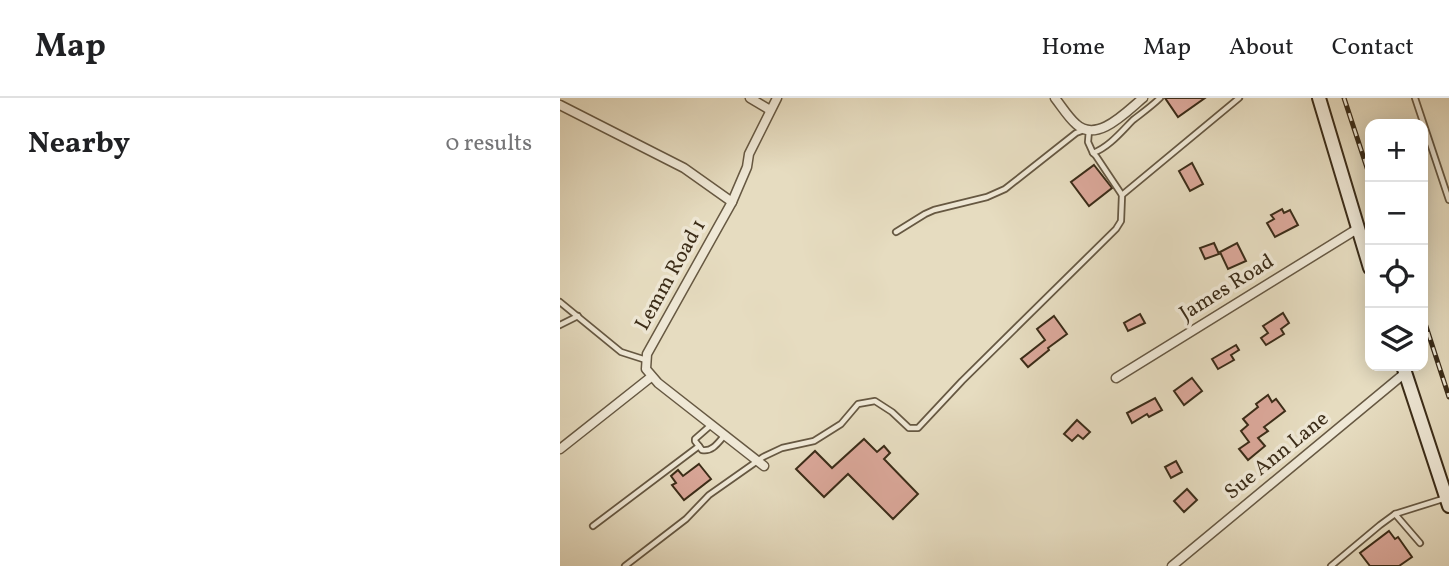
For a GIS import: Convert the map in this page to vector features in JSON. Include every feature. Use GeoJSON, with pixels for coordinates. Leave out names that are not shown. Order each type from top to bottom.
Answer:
{"type":"FeatureCollection","features":[{"type":"Feature","properties":{"kind":"main road"},"geometry":{"type":"LineString","coordinates":[[1319,98],[1365,253]]}},
{"type":"Feature","properties":{"kind":"main road"},"geometry":{"type":"LineString","coordinates":[[1405,371],[1448,502]]}},
{"type":"Feature","properties":{"kind":"street"},"geometry":{"type":"LineString","coordinates":[[750,98],[770,110]]}},
{"type":"Feature","properties":{"kind":"street","name":"Lemm Road 1"},"geometry":{"type":"LineString","coordinates":[[651,377],[646,369],[647,354],[732,202],[747,167],[749,155],[777,98]]}},
{"type":"Feature","properties":{"kind":"street"},"geometry":{"type":"LineString","coordinates":[[1055,98],[1075,124],[1087,130],[1099,130],[1143,98]]}},
{"type":"Feature","properties":{"kind":"street"},"geometry":{"type":"LineString","coordinates":[[560,105],[684,168],[732,202]]}},
{"type":"Feature","properties":{"kind":"street","name":"James Road"},"geometry":{"type":"LineString","coordinates":[[1116,378],[1357,229]]}},
{"type":"Feature","properties":{"kind":"street","name":"Sue Ann Lane"},"geometry":{"type":"LineString","coordinates":[[1171,566],[1402,371]]}},
{"type":"Feature","properties":{"kind":"street"},"geometry":{"type":"LineString","coordinates":[[560,449],[651,377],[761,464]]}},
{"type":"Feature","properties":{"kind":"lane"},"geometry":{"type":"LineString","coordinates":[[1093,153],[1125,131],[1130,123],[1160,98]]}},
{"type":"Feature","properties":{"kind":"lane"},"geometry":{"type":"LineString","coordinates":[[1122,195],[1239,98]]}},
{"type":"Feature","properties":{"kind":"lane"},"geometry":{"type":"LineString","coordinates":[[1415,98],[1449,200]]}},
{"type":"Feature","properties":{"kind":"lane"},"geometry":{"type":"LineString","coordinates":[[625,566],[686,519],[709,495],[761,464],[763,457],[782,448],[823,437],[841,424],[858,404],[876,401],[909,428],[918,428],[1116,229],[1121,221],[1122,195],[1093,153],[1087,130],[1076,133],[1005,189],[987,197],[934,210],[896,232]]}},
{"type":"Feature","properties":{"kind":"lane"},"geometry":{"type":"LineString","coordinates":[[560,302],[621,352],[647,360]]}},
{"type":"Feature","properties":{"kind":"lane"},"geometry":{"type":"LineString","coordinates":[[560,324],[579,316]]}},
{"type":"Feature","properties":{"kind":"lane"},"geometry":{"type":"LineString","coordinates":[[711,425],[695,439],[702,450],[713,448],[724,435]]}},
{"type":"Feature","properties":{"kind":"lane"},"geometry":{"type":"LineString","coordinates":[[593,526],[699,446]]}},
{"type":"Feature","properties":{"kind":"lane"},"geometry":{"type":"LineString","coordinates":[[1331,566],[1395,514],[1448,502]]}},
{"type":"Feature","properties":{"kind":"lane"},"geometry":{"type":"LineString","coordinates":[[1395,514],[1420,544]]}},
{"type":"Feature","properties":{"kind":"building"},"geometry":{"type":"Polygon","coordinates":[[[1165,98],[1205,98],[1178,117],[1165,98]]]}},
{"type":"Feature","properties":{"kind":"building"},"geometry":{"type":"Polygon","coordinates":[[[1192,163],[1203,184],[1190,191],[1179,171],[1192,163]]]}},
{"type":"Feature","properties":{"kind":"building"},"geometry":{"type":"Polygon","coordinates":[[[1094,165],[1112,188],[1089,206],[1071,182],[1094,165]]]}},
{"type":"Feature","properties":{"kind":"building"},"geometry":{"type":"Polygon","coordinates":[[[1282,209],[1284,213],[1290,210],[1298,225],[1275,237],[1267,223],[1274,219],[1271,215],[1282,209]]]}},
{"type":"Feature","properties":{"kind":"building"},"geometry":{"type":"Polygon","coordinates":[[[1214,243],[1219,254],[1205,259],[1200,248],[1214,243]]]}},
{"type":"Feature","properties":{"kind":"building"},"geometry":{"type":"Polygon","coordinates":[[[1237,243],[1246,261],[1228,269],[1220,252],[1237,243]]]}},
{"type":"Feature","properties":{"kind":"building"},"geometry":{"type":"Polygon","coordinates":[[[1283,313],[1289,323],[1281,329],[1284,334],[1266,345],[1261,338],[1268,333],[1263,326],[1283,313]]]}},
{"type":"Feature","properties":{"kind":"building"},"geometry":{"type":"Polygon","coordinates":[[[1140,314],[1145,323],[1128,331],[1124,323],[1140,314]]]}},
{"type":"Feature","properties":{"kind":"building"},"geometry":{"type":"Polygon","coordinates":[[[1054,316],[1067,334],[1028,367],[1021,359],[1045,340],[1037,329],[1054,316]]]}},
{"type":"Feature","properties":{"kind":"building"},"geometry":{"type":"Polygon","coordinates":[[[1236,345],[1239,350],[1231,355],[1234,360],[1218,369],[1212,359],[1236,345]]]}},
{"type":"Feature","properties":{"kind":"building"},"geometry":{"type":"Polygon","coordinates":[[[1192,378],[1202,391],[1184,405],[1174,391],[1192,378]]]}},
{"type":"Feature","properties":{"kind":"building"},"geometry":{"type":"Polygon","coordinates":[[[1268,395],[1272,402],[1276,399],[1285,411],[1264,427],[1268,431],[1258,438],[1265,446],[1248,460],[1239,449],[1249,442],[1241,431],[1248,425],[1243,419],[1268,395]]]}},
{"type":"Feature","properties":{"kind":"building"},"geometry":{"type":"Polygon","coordinates":[[[1155,398],[1162,410],[1149,417],[1147,414],[1132,423],[1127,413],[1155,398]]]}},
{"type":"Feature","properties":{"kind":"building"},"geometry":{"type":"Polygon","coordinates":[[[1077,420],[1090,432],[1083,439],[1078,435],[1072,441],[1064,434],[1077,420]]]}},
{"type":"Feature","properties":{"kind":"building"},"geometry":{"type":"Polygon","coordinates":[[[864,439],[877,452],[884,446],[890,453],[884,459],[918,494],[893,519],[848,474],[824,497],[796,469],[815,451],[832,468],[864,439]]]}},
{"type":"Feature","properties":{"kind":"building"},"geometry":{"type":"Polygon","coordinates":[[[1176,461],[1182,472],[1171,478],[1165,467],[1176,461]]]}},
{"type":"Feature","properties":{"kind":"building"},"geometry":{"type":"Polygon","coordinates":[[[699,464],[711,479],[684,500],[672,485],[676,483],[671,476],[678,470],[683,476],[699,464]]]}},
{"type":"Feature","properties":{"kind":"building"},"geometry":{"type":"Polygon","coordinates":[[[1187,489],[1197,500],[1184,512],[1174,501],[1187,489]]]}},
{"type":"Feature","properties":{"kind":"building"},"geometry":{"type":"Polygon","coordinates":[[[1389,531],[1395,539],[1398,537],[1412,557],[1399,566],[1370,566],[1360,553],[1389,531]]]}},
{"type":"Feature","properties":{"kind":"railway"},"geometry":{"type":"LineString","coordinates":[[1344,98],[1365,162]]}},
{"type":"Feature","properties":{"kind":"railway"},"geometry":{"type":"LineString","coordinates":[[1428,332],[1449,397]]}}]}
